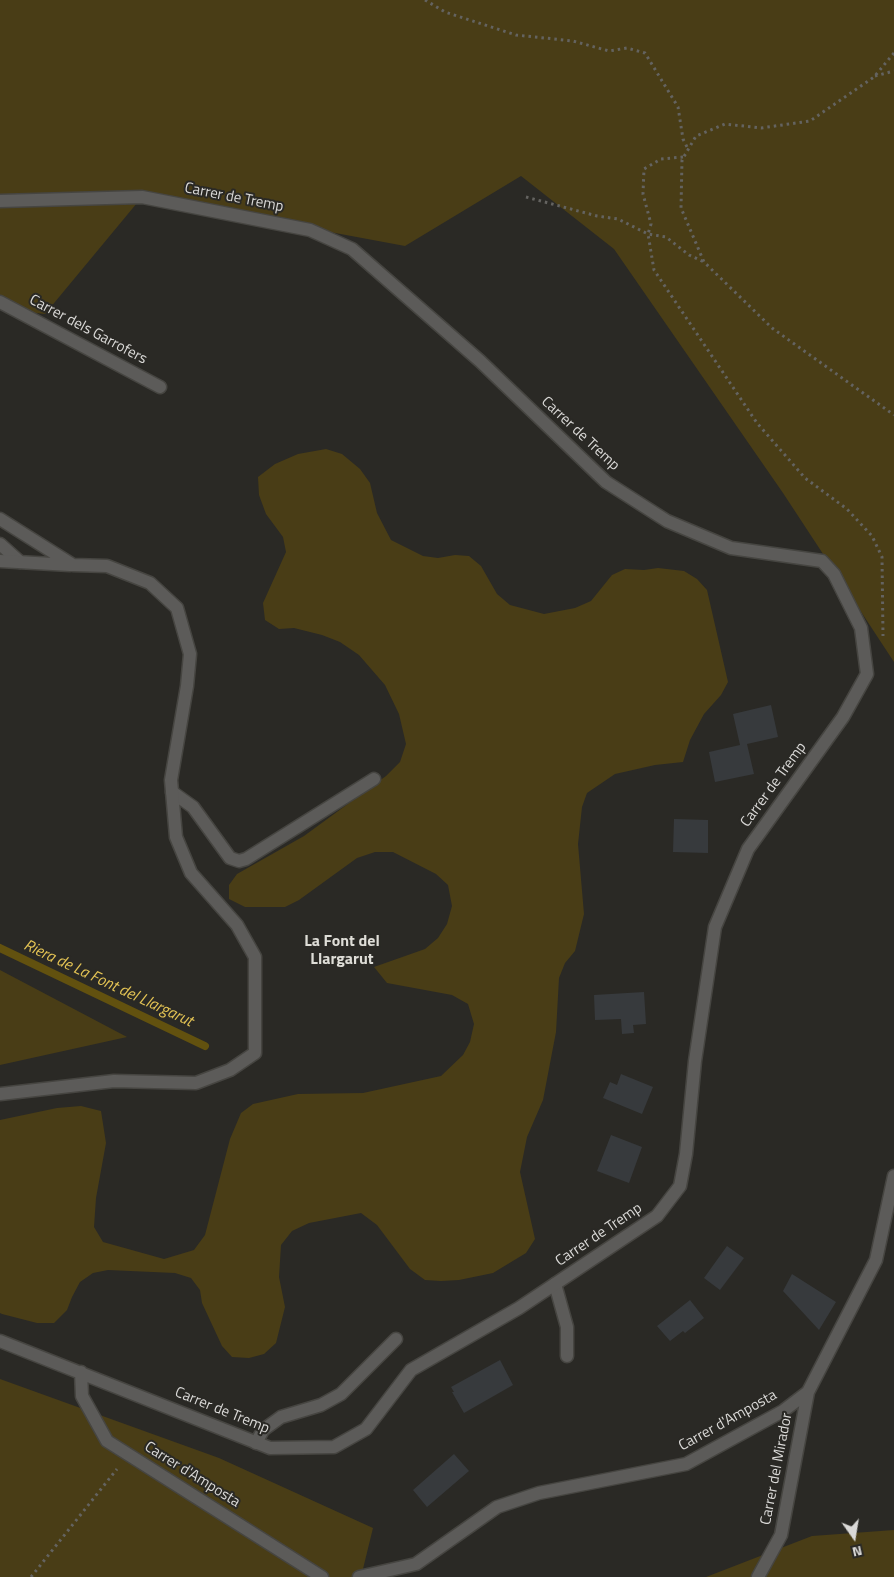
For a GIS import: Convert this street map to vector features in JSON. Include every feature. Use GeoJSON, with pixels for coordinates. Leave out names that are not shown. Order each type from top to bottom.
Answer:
{"type":"FeatureCollection","features":[{"type":"Feature","properties":{"kind":"street","name":"Carrer de Tremp"},"geometry":{"type":"LineString","coordinates":[[0,201],[142,197],[310,230],[352,249],[480,361],[606,482],[667,521],[731,548],[822,561],[834,574],[861,628],[867,674],[843,717],[748,849],[715,927],[696,1061],[686,1154],[680,1186],[656,1216],[502,1318],[412,1370],[366,1430],[334,1447],[270,1448],[0,1341]]}},
{"type":"Feature","properties":{"kind":"street","name":"Carrer dels Garrofers"},"geometry":{"type":"LineString","coordinates":[[0,302],[160,387]]}},
{"type":"Feature","properties":{"kind":"street"},"geometry":{"type":"LineString","coordinates":[[0,519],[73,565]]}},
{"type":"Feature","properties":{"kind":"street"},"geometry":{"type":"LineString","coordinates":[[0,544],[20,562]]}},
{"type":"Feature","properties":{"kind":"street"},"geometry":{"type":"LineString","coordinates":[[0,561],[107,566],[150,583],[177,608],[190,654],[187,686],[171,780],[176,837],[191,873],[237,925],[255,957],[255,1053],[230,1070],[196,1083],[114,1081],[0,1094]]}},
{"type":"Feature","properties":{"kind":"street"},"geometry":{"type":"LineString","coordinates":[[172,792],[193,807],[230,858],[239,860],[246,859],[374,779]]}},
{"type":"Feature","properties":{"kind":"street","name":"Carrer d'Amposta"},"geometry":{"type":"LineString","coordinates":[[359,1577],[416,1564],[497,1507],[538,1493],[686,1464],[783,1411],[808,1392],[876,1260],[894,1176]]}},
{"type":"Feature","properties":{"kind":"street"},"geometry":{"type":"LineString","coordinates":[[555,1284],[567,1327],[567,1356]]}},
{"type":"Feature","properties":{"kind":"street"},"geometry":{"type":"LineString","coordinates":[[256,1443],[263,1430],[281,1416],[321,1406],[341,1394],[396,1339]]}},
{"type":"Feature","properties":{"kind":"street","name":"Carrer d'Amposta"},"geometry":{"type":"LineString","coordinates":[[80,1372],[82,1396],[107,1441],[320,1577]]}},
{"type":"Feature","properties":{"kind":"street","name":"Carrer del Mirador"},"geometry":{"type":"LineString","coordinates":[[758,1577],[781,1535],[808,1392]]}},
{"type":"Feature","properties":{"kind":"path"},"geometry":{"type":"LineString","coordinates":[[425,0],[445,12],[516,35],[573,42],[609,51],[627,48],[645,53],[678,106],[683,139],[688,149]]}},
{"type":"Feature","properties":{"kind":"path"},"geometry":{"type":"LineString","coordinates":[[704,262],[681,208],[683,157],[696,136],[725,124],[761,128],[810,121],[874,77],[894,53]]}},
{"type":"Feature","properties":{"kind":"path"},"geometry":{"type":"LineString","coordinates":[[874,77],[894,71]]}},
{"type":"Feature","properties":{"kind":"path"},"geometry":{"type":"LineString","coordinates":[[683,157],[660,159],[644,169],[643,194],[651,224],[648,234],[654,270],[757,423],[805,478],[847,509],[872,536],[882,556],[884,634],[881,642]]}},
{"type":"Feature","properties":{"kind":"path"},"geometry":{"type":"LineString","coordinates":[[526,197],[618,220],[648,234],[666,237],[689,256],[704,262],[772,328],[894,415]]}},
{"type":"Feature","properties":{"kind":"path"},"geometry":{"type":"LineString","coordinates":[[31,1577],[128,1454]]}},
{"type":"Feature","properties":{"kind":"shaded area"},"geometry":{"type":"Polygon","coordinates":[[[0,0],[894,0],[894,662],[783,493],[614,249],[521,176],[405,246],[142,197],[45,314],[0,309],[0,0]]]}},
{"type":"Feature","properties":{"kind":"shaded area"},"geometry":{"type":"Polygon","coordinates":[[[326,449],[342,454],[360,469],[370,483],[377,513],[391,540],[423,556],[438,558],[455,555],[469,556],[481,566],[497,594],[510,605],[544,614],[575,608],[591,601],[612,575],[625,569],[644,570],[658,568],[684,571],[697,579],[707,590],[728,682],[721,695],[704,714],[690,740],[683,762],[655,765],[615,774],[587,793],[582,807],[578,844],[584,914],[575,951],[565,963],[559,978],[556,1032],[543,1100],[527,1137],[520,1172],[535,1239],[526,1253],[493,1273],[459,1280],[425,1280],[410,1269],[377,1225],[361,1213],[309,1223],[292,1231],[281,1245],[279,1277],[285,1307],[276,1343],[264,1354],[249,1358],[232,1357],[222,1346],[202,1303],[200,1290],[191,1278],[175,1273],[108,1270],[93,1273],[80,1282],[67,1310],[54,1323],[37,1323],[2,1314],[0,1313],[0,1120],[57,1108],[81,1106],[101,1111],[106,1143],[96,1198],[94,1227],[103,1242],[164,1259],[194,1250],[205,1235],[230,1139],[241,1113],[253,1104],[298,1094],[363,1093],[441,1076],[463,1055],[470,1042],[474,1024],[468,1004],[452,995],[387,983],[374,967],[425,949],[438,938],[447,924],[452,906],[448,885],[436,874],[393,852],[375,852],[357,858],[299,900],[285,907],[245,907],[229,899],[229,885],[237,874],[304,836],[386,776],[400,762],[406,744],[399,714],[385,685],[359,655],[340,642],[322,635],[294,628],[279,629],[265,620],[263,603],[286,552],[283,537],[266,514],[259,495],[258,477],[275,464],[298,454],[326,449]]]}},
{"type":"Feature","properties":{"kind":"shaded area"},"geometry":{"type":"Polygon","coordinates":[[[0,970],[127,1037],[0,1065],[0,970]]]}},
{"type":"Feature","properties":{"kind":"shaded area"},"geometry":{"type":"Polygon","coordinates":[[[0,1379],[219,1458],[373,1528],[361,1577],[0,1577],[0,1379]]]}},
{"type":"Feature","properties":{"kind":"shaded area"},"geometry":{"type":"Polygon","coordinates":[[[894,1530],[894,1577],[706,1577],[812,1536],[894,1530]]]}},
{"type":"Feature","properties":{"kind":"building"},"geometry":{"type":"Polygon","coordinates":[[[771,705],[778,737],[747,744],[754,774],[715,782],[709,752],[740,745],[733,714],[771,705]]]}},
{"type":"Feature","properties":{"kind":"building"},"geometry":{"type":"Polygon","coordinates":[[[674,819],[708,820],[708,853],[673,852],[674,819]]]}},
{"type":"Feature","properties":{"kind":"building"},"geometry":{"type":"Polygon","coordinates":[[[644,992],[646,1024],[633,1025],[634,1033],[622,1034],[621,1019],[595,1020],[594,995],[644,992]]]}},
{"type":"Feature","properties":{"kind":"building"},"geometry":{"type":"Polygon","coordinates":[[[621,1074],[653,1087],[642,1114],[603,1098],[610,1082],[617,1085],[621,1074]]]}},
{"type":"Feature","properties":{"kind":"building"},"geometry":{"type":"Polygon","coordinates":[[[611,1135],[642,1147],[629,1183],[597,1171],[611,1135]]]}},
{"type":"Feature","properties":{"kind":"building"},"geometry":{"type":"Polygon","coordinates":[[[727,1246],[744,1258],[720,1290],[704,1278],[727,1246]]]}},
{"type":"Feature","properties":{"kind":"building"},"geometry":{"type":"Polygon","coordinates":[[[792,1274],[836,1302],[819,1330],[783,1291],[792,1274]]]}},
{"type":"Feature","properties":{"kind":"building"},"geometry":{"type":"Polygon","coordinates":[[[690,1300],[704,1318],[685,1333],[683,1331],[670,1341],[657,1326],[690,1300]]]}},
{"type":"Feature","properties":{"kind":"building"},"geometry":{"type":"Polygon","coordinates":[[[500,1360],[513,1385],[464,1413],[451,1387],[500,1360]]]}},
{"type":"Feature","properties":{"kind":"building"},"geometry":{"type":"Polygon","coordinates":[[[454,1454],[469,1471],[427,1507],[413,1490],[454,1454]]]}},
{"type":"Feature","properties":{"kind":"waterway","name":"Riera de La Font del Llargarut"},"geometry":{"type":"LineString","coordinates":[[0,948],[205,1046]]}},
{"type":"Feature","properties":{"kind":"district","name":"La Font del Llargarut"},"geometry":{"type":"Point","coordinates":[342,951]}}]}
